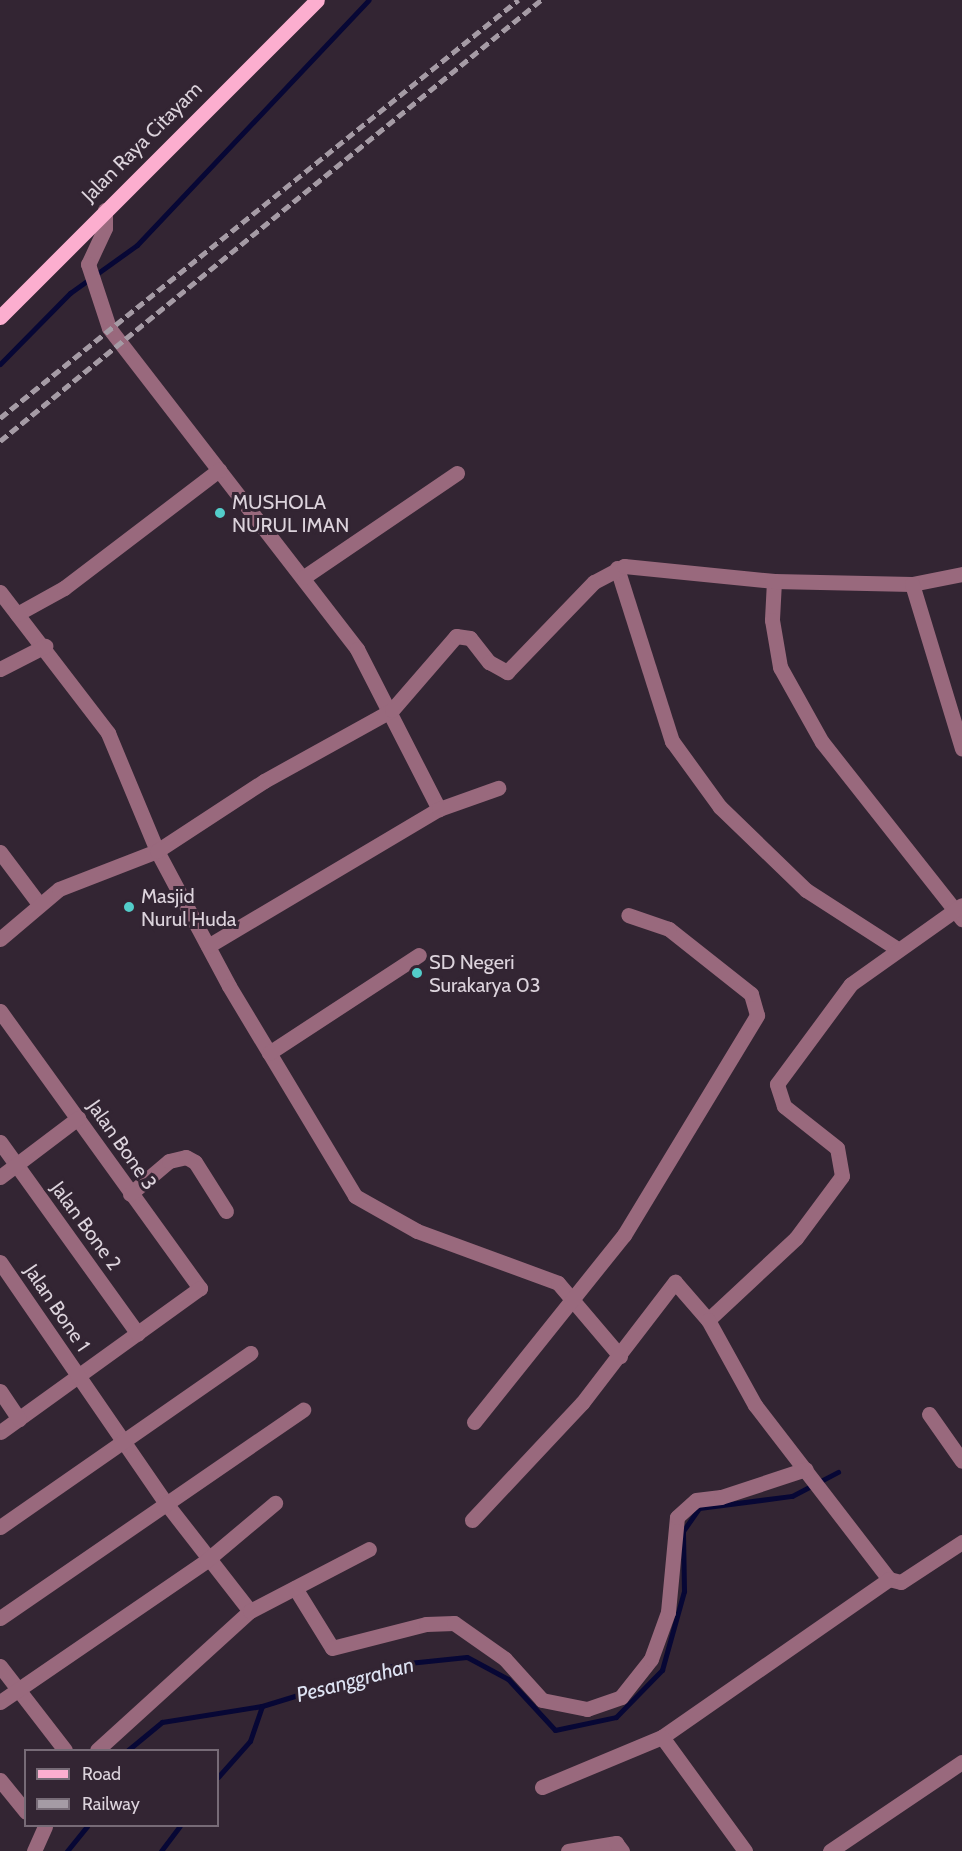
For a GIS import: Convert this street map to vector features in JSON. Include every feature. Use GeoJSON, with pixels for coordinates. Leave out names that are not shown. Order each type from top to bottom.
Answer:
{"type":"FeatureCollection","features":[{"type":"Feature","properties":{"kind":"main road","name":"Jalan Raya Citayam"},"geometry":{"type":"LineString","coordinates":[[0,317],[317,0]]}},
{"type":"Feature","properties":{"kind":"street"},"geometry":{"type":"LineString","coordinates":[[105,210],[105,228],[88,264],[118,342],[304,577],[357,649],[392,710],[439,809]]}},
{"type":"Feature","properties":{"kind":"street"},"geometry":{"type":"LineString","coordinates":[[17,614],[64,588],[219,470]]}},
{"type":"Feature","properties":{"kind":"street"},"geometry":{"type":"LineString","coordinates":[[304,577],[457,473]]}},
{"type":"Feature","properties":{"kind":"street"},"geometry":{"type":"LineString","coordinates":[[0,939],[39,904],[107,866],[157,851],[264,781],[392,710],[456,636],[470,638],[489,662],[507,672],[594,582],[617,568],[639,564],[774,581],[912,584],[962,574]]}},
{"type":"Feature","properties":{"kind":"street"},"geometry":{"type":"LineString","coordinates":[[617,568],[672,741],[720,807],[806,890],[896,948]]}},
{"type":"Feature","properties":{"kind":"street"},"geometry":{"type":"LineString","coordinates":[[708,1320],[796,1238],[842,1176],[837,1148],[784,1106],[775,1092],[851,984],[896,948],[959,912],[822,742],[780,667],[772,620],[774,581]]}},
{"type":"Feature","properties":{"kind":"street"},"geometry":{"type":"LineString","coordinates":[[912,584],[962,749]]}},
{"type":"Feature","properties":{"kind":"street"},"geometry":{"type":"LineString","coordinates":[[0,592],[45,646],[108,733],[157,851],[269,1053],[355,1196],[417,1231],[544,1275],[571,1295],[620,1356]]}},
{"type":"Feature","properties":{"kind":"street"},"geometry":{"type":"LineString","coordinates":[[0,669],[45,646]]}},
{"type":"Feature","properties":{"kind":"street"},"geometry":{"type":"LineString","coordinates":[[208,945],[439,809],[498,788]]}},
{"type":"Feature","properties":{"kind":"street"},"geometry":{"type":"LineString","coordinates":[[0,852],[39,904]]}},
{"type":"Feature","properties":{"kind":"street"},"geometry":{"type":"LineString","coordinates":[[474,1422],[571,1295],[624,1235],[757,1015],[751,994],[669,929],[628,915]]}},
{"type":"Feature","properties":{"kind":"street"},"geometry":{"type":"LineString","coordinates":[[269,1053],[419,955]]}},
{"type":"Feature","properties":{"kind":"street","name":"Jalan Bone 3"},"geometry":{"type":"LineString","coordinates":[[0,1011],[130,1194],[198,1283],[188,1300],[138,1334]]}},
{"type":"Feature","properties":{"kind":"street"},"geometry":{"type":"LineString","coordinates":[[0,1177],[78,1118]]}},
{"type":"Feature","properties":{"kind":"street","name":"Jalan Bone 2"},"geometry":{"type":"LineString","coordinates":[[0,1142],[138,1334]]}},
{"type":"Feature","properties":{"kind":"street"},"geometry":{"type":"LineString","coordinates":[[130,1194],[170,1161],[186,1157],[195,1162],[226,1211]]}},
{"type":"Feature","properties":{"kind":"street","name":"Jalan Bone 1"},"geometry":{"type":"LineString","coordinates":[[0,1262],[165,1502],[207,1560],[250,1611]]}},
{"type":"Feature","properties":{"kind":"street"},"geometry":{"type":"LineString","coordinates":[[472,1520],[620,1356],[675,1282],[708,1320],[755,1405],[889,1579],[901,1582],[962,1542]]}},
{"type":"Feature","properties":{"kind":"street"},"geometry":{"type":"LineString","coordinates":[[0,1432],[138,1334]]}},
{"type":"Feature","properties":{"kind":"street"},"geometry":{"type":"LineString","coordinates":[[0,1527],[122,1437],[250,1353]]}},
{"type":"Feature","properties":{"kind":"street"},"geometry":{"type":"LineString","coordinates":[[0,1391],[19,1419]]}},
{"type":"Feature","properties":{"kind":"street"},"geometry":{"type":"LineString","coordinates":[[0,1618],[165,1502],[303,1410]]}},
{"type":"Feature","properties":{"kind":"street"},"geometry":{"type":"LineString","coordinates":[[928,1414],[962,1461]]}},
{"type":"Feature","properties":{"kind":"street"},"geometry":{"type":"LineString","coordinates":[[295,1588],[332,1648],[426,1624],[454,1623],[505,1659],[542,1700],[587,1709],[621,1697],[651,1659],[668,1612],[677,1517],[696,1500],[721,1497],[806,1469]]}},
{"type":"Feature","properties":{"kind":"street"},"geometry":{"type":"LineString","coordinates":[[0,1702],[17,1688],[207,1560],[275,1503]]}},
{"type":"Feature","properties":{"kind":"street"},"geometry":{"type":"LineString","coordinates":[[98,1749],[250,1611],[369,1549]]}},
{"type":"Feature","properties":{"kind":"street"},"geometry":{"type":"LineString","coordinates":[[542,1787],[662,1737],[889,1579]]}},
{"type":"Feature","properties":{"kind":"street"},"geometry":{"type":"LineString","coordinates":[[0,1666],[64,1749]]}},
{"type":"Feature","properties":{"kind":"street"},"geometry":{"type":"LineString","coordinates":[[662,1737],[745,1851]]}},
{"type":"Feature","properties":{"kind":"street"},"geometry":{"type":"LineString","coordinates":[[830,1851],[847,1846],[962,1762]]}},
{"type":"Feature","properties":{"kind":"street"},"geometry":{"type":"LineString","coordinates":[[0,1780],[24,1810]]}},
{"type":"Feature","properties":{"kind":"street"},"geometry":{"type":"LineString","coordinates":[[34,1851],[41,1828]]}},
{"type":"Feature","properties":{"kind":"street"},"geometry":{"type":"LineString","coordinates":[[568,1851],[616,1843],[622,1851]]}},
{"type":"Feature","properties":{"kind":"waterway"},"geometry":{"type":"LineString","coordinates":[[0,364],[70,293],[137,245],[369,0]]}},
{"type":"Feature","properties":{"kind":"waterway","name":"Pesanggrahan"},"geometry":{"type":"LineString","coordinates":[[129,1749],[162,1722],[262,1706],[399,1664],[467,1657],[508,1679],[555,1730],[616,1717],[662,1670],[684,1591],[683,1531],[699,1508],[792,1496],[838,1472]]}},
{"type":"Feature","properties":{"kind":"waterway"},"geometry":{"type":"LineString","coordinates":[[219,1776],[250,1741],[262,1706]]}},
{"type":"Feature","properties":{"kind":"waterway","name":"Pesanggrahan"},"geometry":{"type":"LineString","coordinates":[[67,1851],[86,1827]]}},
{"type":"Feature","properties":{"kind":"waterway"},"geometry":{"type":"LineString","coordinates":[[161,1851],[179,1827]]}},
{"type":"Feature","properties":{"kind":"railway"},"geometry":{"type":"LineString","coordinates":[[0,418],[518,0]]}},
{"type":"Feature","properties":{"kind":"railway"},"geometry":{"type":"LineString","coordinates":[[0,441],[541,0]]}},
{"type":"Feature","properties":{"kind":"place","name":"MUSHOLA NURUL IMAN"},"geometry":{"type":"Point","coordinates":[220,513]}},
{"type":"Feature","properties":{"kind":"place","name":"Masjid Nurul Huda"},"geometry":{"type":"Point","coordinates":[129,907]}},
{"type":"Feature","properties":{"kind":"place","name":"SD Negeri Surakarya 03"},"geometry":{"type":"Point","coordinates":[417,973]}}]}
